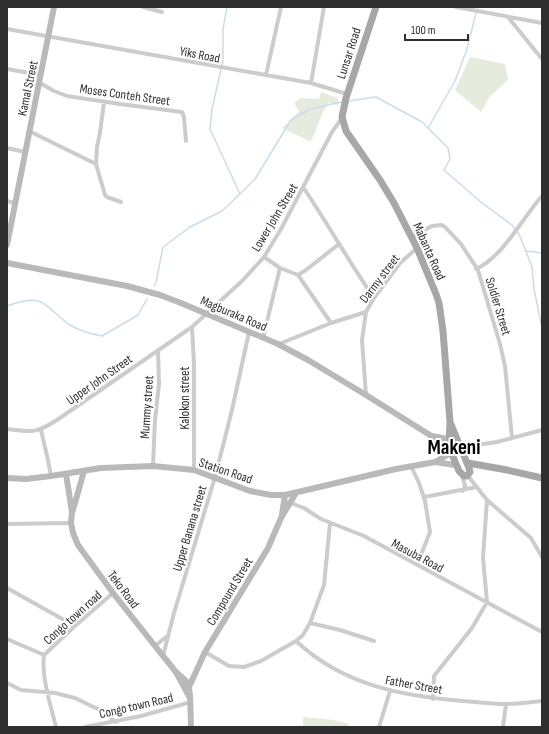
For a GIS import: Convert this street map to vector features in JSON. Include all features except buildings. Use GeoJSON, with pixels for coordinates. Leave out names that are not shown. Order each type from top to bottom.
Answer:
{"type":"FeatureCollection","features":[{"type":"Feature","properties":{"kind":"main road","name":"Lunsar Road"},"geometry":{"type":"LineString","coordinates":[[342,117],[347,96],[376,7]]}},
{"type":"Feature","properties":{"kind":"main road","name":"Mabanta Road"},"geometry":{"type":"LineString","coordinates":[[342,117],[346,131],[387,192],[412,237],[428,273],[440,308],[450,422]]}},
{"type":"Feature","properties":{"kind":"main road"},"geometry":{"type":"LineString","coordinates":[[450,422],[448,438],[450,450],[455,464],[467,474]]}},
{"type":"Feature","properties":{"kind":"main road"},"geometry":{"type":"LineString","coordinates":[[450,422],[457,441],[468,463],[467,474]]}},
{"type":"Feature","properties":{"kind":"main road"},"geometry":{"type":"LineString","coordinates":[[468,463],[542,478]]}},
{"type":"Feature","properties":{"kind":"main road"},"geometry":{"type":"LineString","coordinates":[[467,474],[486,467]]}},
{"type":"Feature","properties":{"kind":"street","name":"Kamal Street"},"geometry":{"type":"LineString","coordinates":[[7,245],[54,7]]}},
{"type":"Feature","properties":{"kind":"street"},"geometry":{"type":"LineString","coordinates":[[143,7],[162,12]]}},
{"type":"Feature","properties":{"kind":"street"},"geometry":{"type":"LineString","coordinates":[[266,75],[281,7]]}},
{"type":"Feature","properties":{"kind":"street"},"geometry":{"type":"LineString","coordinates":[[311,83],[324,7]]}},
{"type":"Feature","properties":{"kind":"street"},"geometry":{"type":"LineString","coordinates":[[456,7],[542,23]]}},
{"type":"Feature","properties":{"kind":"street"},"geometry":{"type":"LineString","coordinates":[[508,17],[542,59]]}},
{"type":"Feature","properties":{"kind":"street","name":"Yiks Road"},"geometry":{"type":"LineString","coordinates":[[7,29],[311,83],[347,96]]}},
{"type":"Feature","properties":{"kind":"street"},"geometry":{"type":"LineString","coordinates":[[7,69],[41,75]]}},
{"type":"Feature","properties":{"kind":"street","name":"Moses Conteh Street"},"geometry":{"type":"LineString","coordinates":[[40,83],[66,96],[182,112],[184,117],[186,141]]}},
{"type":"Feature","properties":{"kind":"street"},"geometry":{"type":"LineString","coordinates":[[104,102],[96,164],[105,195],[121,202]]}},
{"type":"Feature","properties":{"kind":"street","name":"Lower John Street"},"geometry":{"type":"LineString","coordinates":[[205,314],[242,281],[264,257],[281,229],[325,143],[342,117]]}},
{"type":"Feature","properties":{"kind":"street"},"geometry":{"type":"LineString","coordinates":[[29,131],[96,164]]}},
{"type":"Feature","properties":{"kind":"street"},"geometry":{"type":"LineString","coordinates":[[7,148],[25,152]]}},
{"type":"Feature","properties":{"kind":"street"},"geometry":{"type":"LineString","coordinates":[[303,187],[374,298]]}},
{"type":"Feature","properties":{"kind":"street"},"geometry":{"type":"LineString","coordinates":[[476,269],[486,264],[491,259],[542,196]]}},
{"type":"Feature","properties":{"kind":"street"},"geometry":{"type":"LineString","coordinates":[[7,201],[15,203]]}},
{"type":"Feature","properties":{"kind":"street","name":"Soldier Street"},"geometry":{"type":"LineString","coordinates":[[412,237],[432,226],[442,225],[461,244],[480,276],[505,366],[512,438]]}},
{"type":"Feature","properties":{"kind":"street"},"geometry":{"type":"LineString","coordinates":[[298,275],[339,244]]}},
{"type":"Feature","properties":{"kind":"street","name":"Darmy street"},"geometry":{"type":"LineString","coordinates":[[366,395],[362,340],[366,312],[374,298],[400,263],[417,248]]}},
{"type":"Feature","properties":{"kind":"street"},"geometry":{"type":"LineString","coordinates":[[264,257],[280,268],[298,275],[331,323]]}},
{"type":"Feature","properties":{"kind":"street","name":"Magburaka Road"},"geometry":{"type":"LineString","coordinates":[[7,263],[127,286],[181,303],[278,344],[308,360],[431,435],[450,450]]}},
{"type":"Feature","properties":{"kind":"street"},"geometry":{"type":"LineString","coordinates":[[263,338],[280,268]]}},
{"type":"Feature","properties":{"kind":"street"},"geometry":{"type":"LineString","coordinates":[[278,344],[331,323],[366,312]]}},
{"type":"Feature","properties":{"kind":"street","name":"Upper John Street"},"geometry":{"type":"LineString","coordinates":[[41,430],[192,327],[205,314]]}},
{"type":"Feature","properties":{"kind":"street","name":"Kalokon street"},"geometry":{"type":"LineString","coordinates":[[192,327],[194,364],[194,470]]}},
{"type":"Feature","properties":{"kind":"street","name":"Upper Banana street"},"geometry":{"type":"LineString","coordinates":[[163,656],[215,477],[232,410],[249,332]]}},
{"type":"Feature","properties":{"kind":"street","name":"Mummy street"},"geometry":{"type":"LineString","coordinates":[[153,466],[155,420],[159,384],[158,350]]}},
{"type":"Feature","properties":{"kind":"street"},"geometry":{"type":"LineString","coordinates":[[7,429],[27,432],[41,430],[51,476]]}},
{"type":"Feature","properties":{"kind":"street"},"geometry":{"type":"LineString","coordinates":[[461,449],[469,446],[497,442],[542,430]]}},
{"type":"Feature","properties":{"kind":"street","name":"Magburaka Road"},"geometry":{"type":"LineString","coordinates":[[431,435],[457,441]]}},
{"type":"Feature","properties":{"kind":"street"},"geometry":{"type":"LineString","coordinates":[[457,441],[469,446]]}},
{"type":"Feature","properties":{"kind":"street","name":"Station Road"},"geometry":{"type":"LineString","coordinates":[[435,462],[450,450]]}},
{"type":"Feature","properties":{"kind":"street","name":"Station Road"},"geometry":{"type":"LineString","coordinates":[[7,478],[26,479],[101,468],[153,466],[194,470],[250,491],[271,494],[284,498],[296,493],[410,466],[435,462],[455,464]]}},
{"type":"Feature","properties":{"kind":"street"},"geometry":{"type":"LineString","coordinates":[[410,466],[419,483],[424,497],[430,532],[417,565]]}},
{"type":"Feature","properties":{"kind":"street","name":"Teko Road"},"geometry":{"type":"LineString","coordinates":[[84,471],[72,512],[71,523],[78,545],[113,593],[189,687],[191,701],[191,727]]}},
{"type":"Feature","properties":{"kind":"street","name":"Teko Road"},"geometry":{"type":"LineString","coordinates":[[66,474],[72,512]]}},
{"type":"Feature","properties":{"kind":"street"},"geometry":{"type":"LineString","coordinates":[[467,474],[487,500],[531,538],[542,557]]}},
{"type":"Feature","properties":{"kind":"street"},"geometry":{"type":"LineString","coordinates":[[463,491],[467,474]]}},
{"type":"Feature","properties":{"kind":"street"},"geometry":{"type":"LineString","coordinates":[[424,497],[463,491],[477,487]]}},
{"type":"Feature","properties":{"kind":"street","name":"Compound Street"},"geometry":{"type":"LineString","coordinates":[[189,687],[205,652],[268,548],[281,518],[296,493]]}},
{"type":"Feature","properties":{"kind":"street","name":"Compound Street"},"geometry":{"type":"LineString","coordinates":[[281,518],[284,498]]}},
{"type":"Feature","properties":{"kind":"street","name":"Masuba Road"},"geometry":{"type":"LineString","coordinates":[[284,498],[330,523],[364,536],[542,632]]}},
{"type":"Feature","properties":{"kind":"street"},"geometry":{"type":"LineString","coordinates":[[433,699],[434,676],[472,628],[487,602],[483,558],[487,500]]}},
{"type":"Feature","properties":{"kind":"street"},"geometry":{"type":"LineString","coordinates":[[7,524],[71,523]]}},
{"type":"Feature","properties":{"kind":"street"},"geometry":{"type":"LineString","coordinates":[[205,652],[229,666],[244,667],[261,661],[296,641],[303,635],[310,623],[324,585],[330,523]]}},
{"type":"Feature","properties":{"kind":"street"},"geometry":{"type":"LineString","coordinates":[[7,588],[74,626]]}},
{"type":"Feature","properties":{"kind":"street","name":"Congo town road"},"geometry":{"type":"LineString","coordinates":[[56,727],[48,692],[44,655],[74,626],[113,593]]}},
{"type":"Feature","properties":{"kind":"street"},"geometry":{"type":"LineString","coordinates":[[310,623],[340,630],[374,642]]}},
{"type":"Feature","properties":{"kind":"street"},"geometry":{"type":"LineString","coordinates":[[155,646],[168,636]]}},
{"type":"Feature","properties":{"kind":"street"},"geometry":{"type":"LineString","coordinates":[[7,639],[44,655]]}},
{"type":"Feature","properties":{"kind":"street","name":"Father Street"},"geometry":{"type":"LineString","coordinates":[[296,641],[313,656],[337,671],[357,680],[390,691],[433,699],[506,704],[542,701]]}},
{"type":"Feature","properties":{"kind":"street"},"geometry":{"type":"LineString","coordinates":[[182,679],[194,675]]}},
{"type":"Feature","properties":{"kind":"street","name":"Teko Road"},"geometry":{"type":"LineString","coordinates":[[182,679],[191,701]]}},
{"type":"Feature","properties":{"kind":"street"},"geometry":{"type":"LineString","coordinates":[[7,683],[21,690],[48,692],[75,698],[102,711],[116,722]]}},
{"type":"Feature","properties":{"kind":"street"},"geometry":{"type":"LineString","coordinates":[[379,727],[390,691]]}},
{"type":"Feature","properties":{"kind":"street","name":"Congo town Road"},"geometry":{"type":"LineString","coordinates":[[85,727],[116,722],[173,708],[191,701]]}},
{"type":"Feature","properties":{"kind":"street"},"geometry":{"type":"LineString","coordinates":[[503,727],[506,704]]}},
{"type":"Feature","properties":{"kind":"green space"},"geometry":{"type":"Polygon","coordinates":[[[470,57],[505,64],[508,80],[490,96],[481,112],[455,90],[470,57]]]}},
{"type":"Feature","properties":{"kind":"green space"},"geometry":{"type":"Polygon","coordinates":[[[321,92],[338,98],[338,105],[329,103],[321,116],[311,142],[282,128],[299,111],[294,103],[301,98],[319,99],[321,92]]]}},
{"type":"Feature","properties":{"kind":"green space"},"geometry":{"type":"Polygon","coordinates":[[[303,717],[334,720],[349,724],[348,727],[303,727],[303,717]]]}},
{"type":"Feature","properties":{"kind":"waterway"},"geometry":{"type":"LineString","coordinates":[[222,65],[223,29],[227,7]]}},
{"type":"Feature","properties":{"kind":"waterway"},"geometry":{"type":"LineString","coordinates":[[428,128],[455,81],[467,49],[476,13]]}},
{"type":"Feature","properties":{"kind":"waterway"},"geometry":{"type":"LineString","coordinates":[[221,69],[212,109],[210,129],[240,194]]}},
{"type":"Feature","properties":{"kind":"waterway"},"geometry":{"type":"LineString","coordinates":[[348,101],[376,97],[422,122],[448,148],[450,159],[444,170],[482,203],[512,225],[519,234],[532,267],[534,289],[542,328]]}},
{"type":"Feature","properties":{"kind":"waterway"},"geometry":{"type":"LineString","coordinates":[[154,286],[163,247],[190,227],[222,211],[240,194],[255,179],[291,120],[310,109],[342,102]]}},
{"type":"Feature","properties":{"kind":"waterway"},"geometry":{"type":"LineString","coordinates":[[527,251],[542,253]]}},
{"type":"Feature","properties":{"kind":"waterway"},"geometry":{"type":"LineString","coordinates":[[7,306],[26,300],[38,301],[47,305],[74,327],[102,336],[138,315],[147,299]]}},
{"type":"Feature","properties":{"kind":"district","name":"Makeni"},"geometry":{"type":"Point","coordinates":[454,447]}}]}
